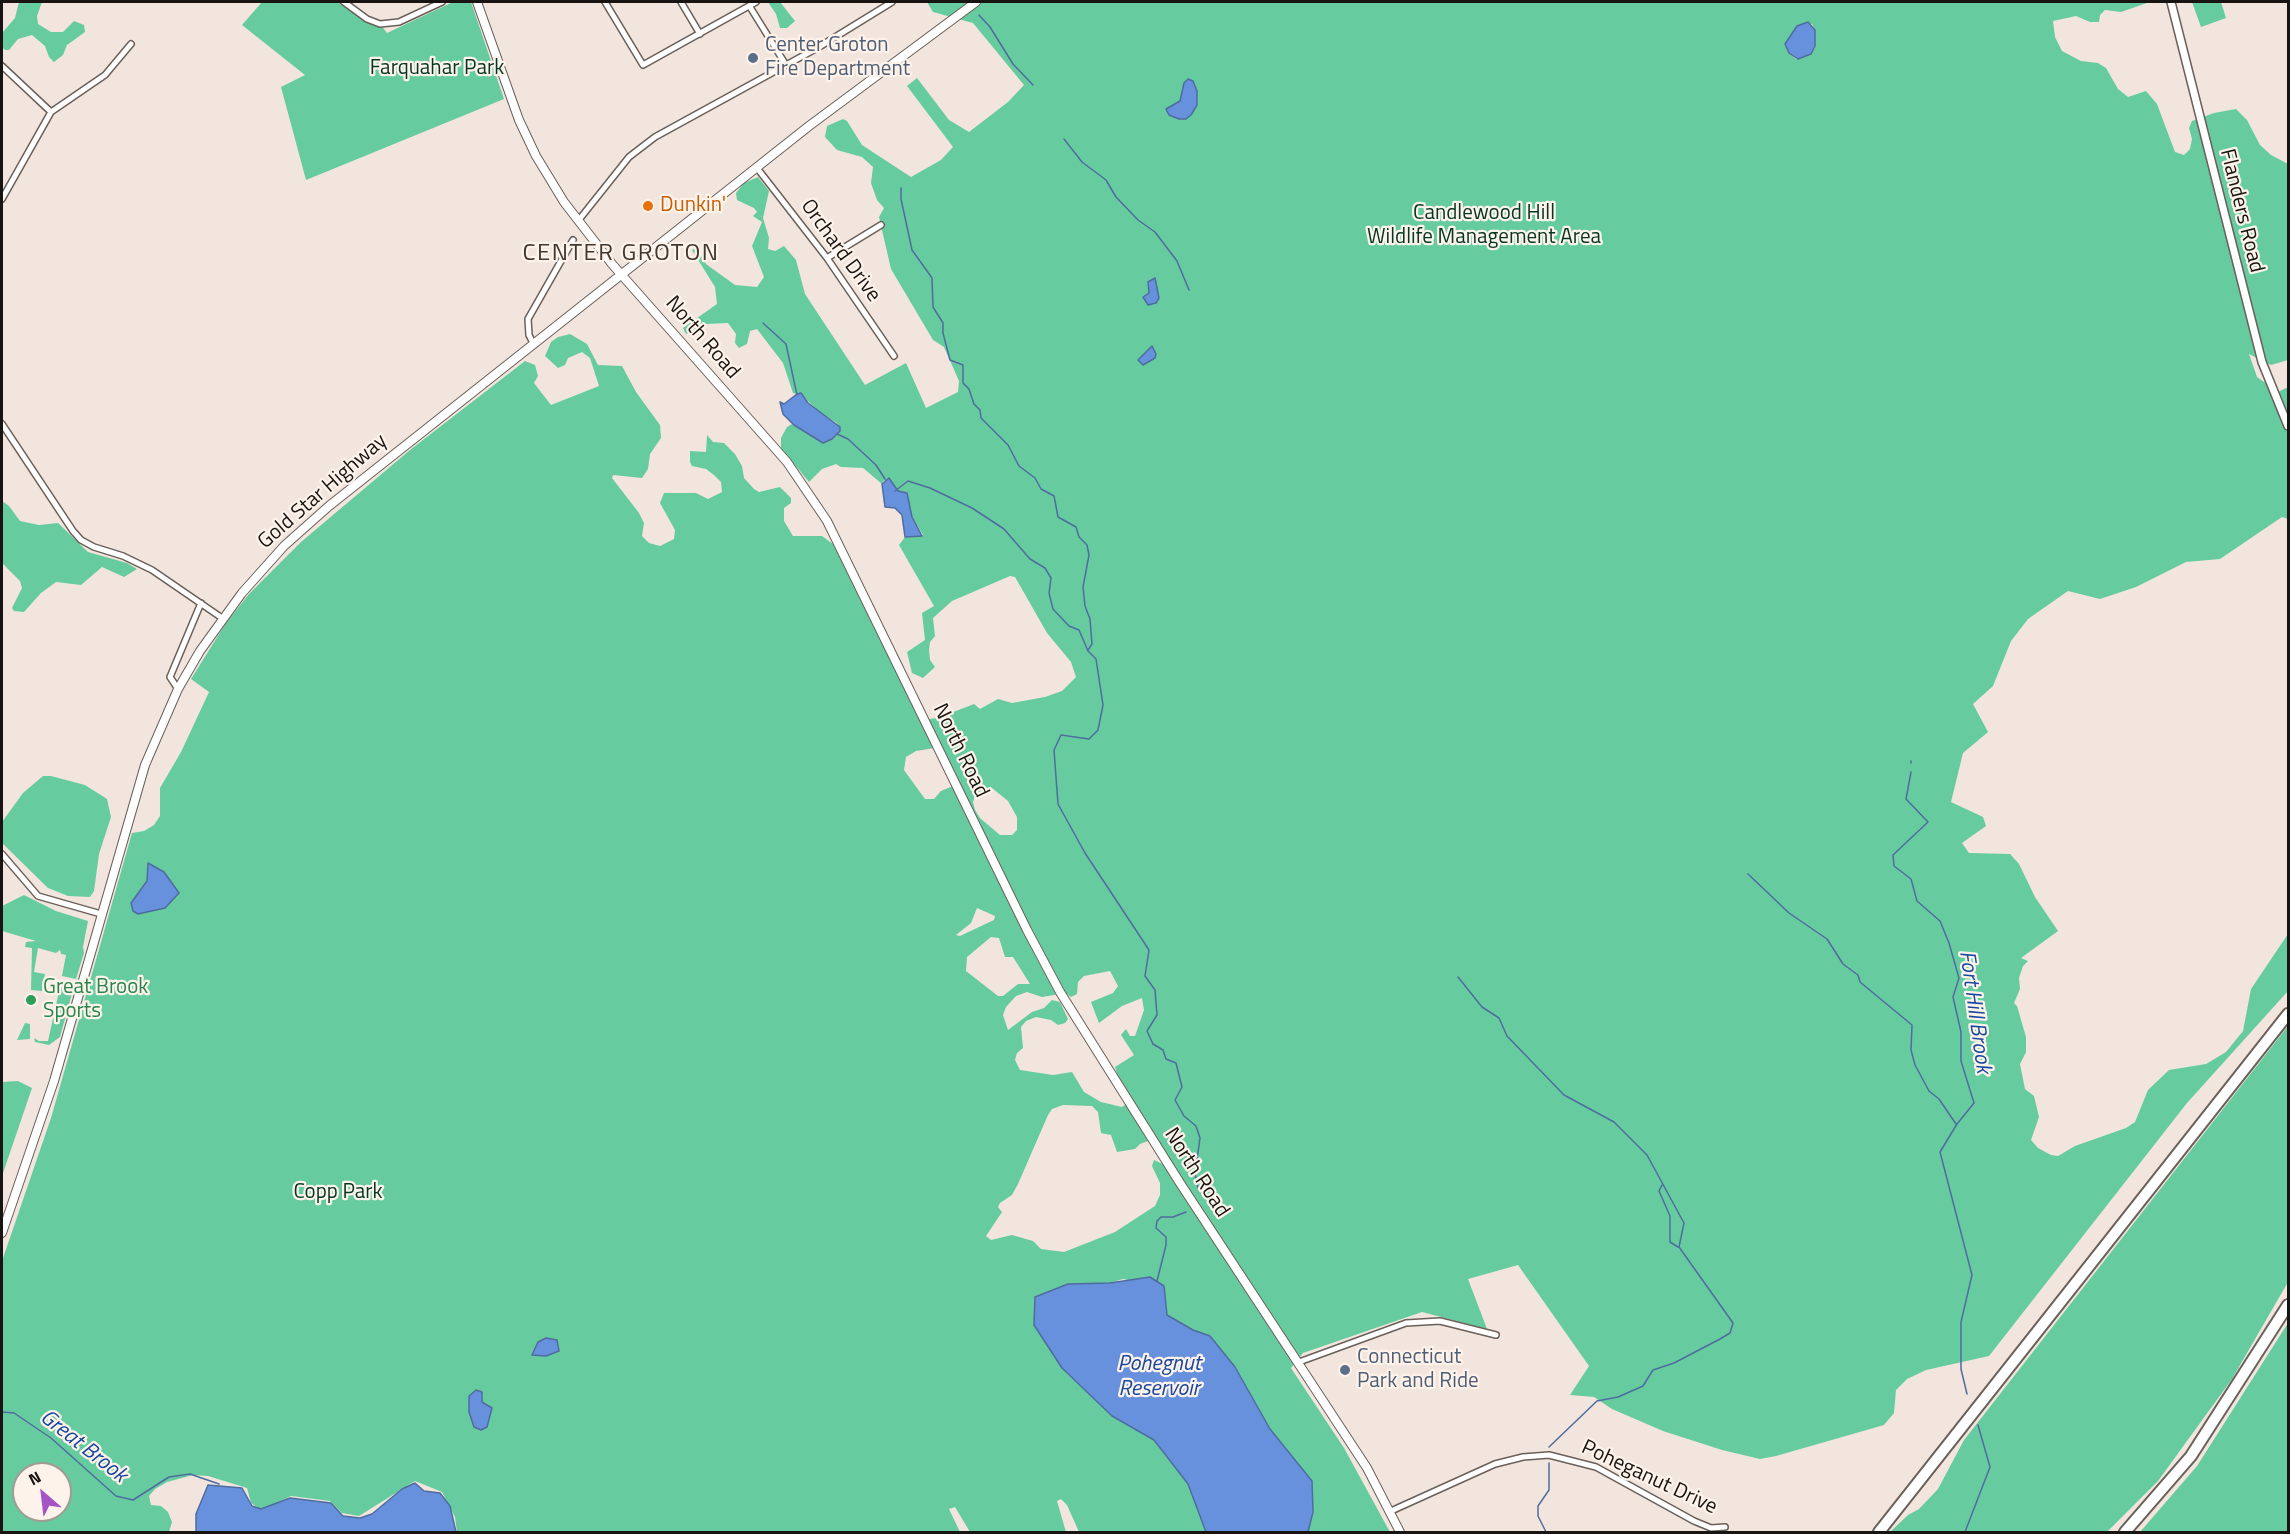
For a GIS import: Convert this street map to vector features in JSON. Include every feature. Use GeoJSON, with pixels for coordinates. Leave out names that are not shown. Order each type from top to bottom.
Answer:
{"type":"FeatureCollection","features":[{"type":"Feature","properties":{"kind":"highway"},"geometry":{"type":"LineString","coordinates":[[1879,1533],[2289,1014]]}},
{"type":"Feature","properties":{"kind":"highway"},"geometry":{"type":"LineString","coordinates":[[2125,1533],[2191,1456],[2289,1305]]}},
{"type":"Feature","properties":{"kind":"main road","name":"North Road"},"geometry":{"type":"LineString","coordinates":[[477,2],[519,120],[551,182],[578,221],[621,274],[787,462],[821,511],[1060,992],[1180,1183],[1368,1468],[1400,1533]]}},
{"type":"Feature","properties":{"kind":"main road","name":"Gold Star Highway"},"geometry":{"type":"LineString","coordinates":[[2,1233],[54,1081],[145,765],[178,689],[222,618],[261,571],[305,527],[621,274],[976,2]]}},
{"type":"Feature","properties":{"kind":"street"},"geometry":{"type":"LineString","coordinates":[[344,2],[367,19],[380,24],[399,22],[442,2]]}},
{"type":"Feature","properties":{"kind":"street"},"geometry":{"type":"LineString","coordinates":[[605,2],[643,65],[756,2]]}},
{"type":"Feature","properties":{"kind":"street"},"geometry":{"type":"LineString","coordinates":[[681,2],[700,34]]}},
{"type":"Feature","properties":{"kind":"street"},"geometry":{"type":"LineString","coordinates":[[578,221],[629,157],[655,136],[786,65],[892,2]]}},
{"type":"Feature","properties":{"kind":"street","name":"Flanders Road"},"geometry":{"type":"LineString","coordinates":[[2171,2],[2262,362],[2289,426]]}},
{"type":"Feature","properties":{"kind":"street"},"geometry":{"type":"LineString","coordinates":[[750,7],[786,65]]}},
{"type":"Feature","properties":{"kind":"street"},"geometry":{"type":"LineString","coordinates":[[2,199],[51,112],[105,75],[131,44]]}},
{"type":"Feature","properties":{"kind":"street"},"geometry":{"type":"LineString","coordinates":[[2,66],[51,112]]}},
{"type":"Feature","properties":{"kind":"street","name":"Orchard Drive"},"geometry":{"type":"LineString","coordinates":[[757,168],[827,258],[894,356]]}},
{"type":"Feature","properties":{"kind":"street"},"geometry":{"type":"LineString","coordinates":[[827,258],[881,225]]}},
{"type":"Feature","properties":{"kind":"street"},"geometry":{"type":"LineString","coordinates":[[534,345],[529,335],[528,319],[573,240]]}},
{"type":"Feature","properties":{"kind":"street"},"geometry":{"type":"LineString","coordinates":[[2,424],[81,540],[152,570],[222,618]]}},
{"type":"Feature","properties":{"kind":"street"},"geometry":{"type":"LineString","coordinates":[[178,689],[170,677],[201,603]]}},
{"type":"Feature","properties":{"kind":"street"},"geometry":{"type":"LineString","coordinates":[[2,854],[38,896],[101,914]]}},
{"type":"Feature","properties":{"kind":"street"},"geometry":{"type":"LineString","coordinates":[[1299,1362],[1326,1350],[1352,1344],[1406,1323],[1440,1321],[1496,1335]]}},
{"type":"Feature","properties":{"kind":"street","name":"Poheganut Drive"},"geometry":{"type":"LineString","coordinates":[[1391,1511],[1495,1464],[1523,1457],[1549,1455],[1596,1467],[1694,1521],[1711,1528],[1725,1527]]}},
{"type":"Feature","properties":{"kind":"green space"},"geometry":{"type":"Polygon","coordinates":[[[19,2],[42,2],[37,16],[38,24],[51,32],[63,32],[74,21],[84,25],[85,32],[67,45],[63,55],[54,62],[49,57],[45,46],[32,35],[18,39],[9,50],[5,50],[2,47],[2,33],[15,18],[19,2]]]}},
{"type":"Feature","properties":{"kind":"green space","name":"Farquahar Park"},"geometry":{"type":"Polygon","coordinates":[[[262,2],[342,2],[381,25],[387,33],[453,2],[471,2],[504,99],[306,180],[281,87],[305,75],[242,25],[262,2]]]}},
{"type":"Feature","properties":{"kind":"green space"},"geometry":{"type":"Polygon","coordinates":[[[768,2],[780,2],[795,21],[787,28],[780,28],[776,14],[768,2]]]}},
{"type":"Feature","properties":{"kind":"green space"},"geometry":{"type":"Polygon","coordinates":[[[927,2],[2150,2],[2121,12],[2105,10],[2100,15],[2099,22],[2090,22],[2076,16],[2053,21],[2055,37],[2062,51],[2081,61],[2098,63],[2106,68],[2118,89],[2128,97],[2146,91],[2157,104],[2175,152],[2184,155],[2190,149],[2192,139],[2189,128],[2192,121],[2214,113],[2236,109],[2247,120],[2260,145],[2271,155],[2288,164],[2288,360],[2271,365],[2249,354],[2257,377],[2278,392],[2288,387],[2288,519],[2282,517],[2220,559],[2186,562],[2136,587],[2100,599],[2068,591],[2028,619],[2011,641],[1993,686],[1973,704],[1988,732],[1963,753],[1951,802],[1983,817],[1986,826],[1962,843],[1969,853],[2010,854],[2019,864],[2035,897],[2058,931],[2021,958],[2028,961],[2023,966],[2019,978],[2020,989],[2014,1003],[2017,1006],[2026,1037],[2026,1052],[2020,1064],[2025,1089],[2034,1096],[2039,1117],[2031,1140],[2038,1148],[2058,1156],[2075,1146],[2126,1128],[2135,1122],[2148,1090],[2169,1070],[2206,1064],[2226,1052],[2243,1031],[2251,989],[2288,934],[2288,991],[2187,1103],[1989,1356],[1926,1370],[1907,1379],[1896,1390],[1894,1413],[1884,1425],[1776,1456],[1760,1459],[1722,1450],[1663,1431],[1612,1409],[1594,1397],[1570,1395],[1589,1366],[1518,1265],[1468,1279],[1487,1329],[1422,1312],[1303,1353],[1291,1368],[1344,1448],[1390,1532],[1308,1532],[1298,1463],[1270,1429],[1235,1367],[1210,1336],[1193,1330],[1167,1315],[1164,1286],[1123,1279],[1110,1283],[1068,1284],[1035,1298],[1062,1368],[1112,1416],[1154,1440],[1188,1484],[1206,1532],[1079,1532],[1067,1505],[1061,1499],[1057,1501],[1066,1532],[970,1532],[955,1507],[949,1509],[960,1532],[457,1532],[455,1517],[442,1492],[415,1481],[359,1516],[342,1513],[330,1501],[291,1496],[261,1510],[251,1503],[247,1488],[208,1476],[193,1475],[167,1482],[155,1489],[149,1496],[151,1505],[161,1506],[168,1512],[172,1522],[169,1532],[2,1532],[2,1261],[51,1118],[132,833],[144,831],[154,825],[160,816],[160,788],[181,752],[209,692],[191,679],[226,623],[249,594],[301,542],[410,450],[525,361],[535,365],[538,376],[534,383],[551,405],[599,386],[590,358],[582,352],[568,358],[565,365],[558,368],[545,356],[551,342],[558,337],[570,334],[587,344],[598,365],[622,366],[636,392],[660,425],[661,438],[650,454],[648,469],[642,478],[613,475],[612,478],[639,513],[644,523],[642,536],[649,543],[660,546],[674,539],[675,530],[660,503],[664,493],[696,493],[708,499],[722,492],[721,482],[714,475],[706,469],[692,466],[690,462],[690,451],[706,452],[707,435],[713,442],[724,443],[735,454],[742,466],[744,478],[754,489],[759,492],[780,487],[791,498],[791,503],[784,508],[784,521],[793,536],[822,536],[833,544],[920,720],[938,718],[974,704],[980,709],[998,699],[1012,703],[1045,697],[1062,691],[1076,677],[1071,662],[1047,633],[1015,577],[1010,576],[952,601],[933,618],[935,636],[930,642],[929,650],[930,660],[935,667],[923,678],[912,673],[907,652],[925,640],[922,613],[934,606],[899,545],[905,537],[923,535],[912,517],[904,492],[898,491],[890,479],[883,481],[882,484],[863,468],[841,467],[836,464],[822,469],[809,482],[781,448],[781,438],[787,427],[792,424],[825,443],[840,431],[837,423],[819,412],[802,395],[793,393],[783,363],[757,329],[750,331],[747,344],[739,348],[735,343],[736,334],[728,323],[706,324],[686,334],[683,328],[717,304],[715,287],[692,250],[697,248],[706,264],[735,285],[757,287],[764,277],[752,246],[762,222],[753,216],[757,212],[754,208],[737,200],[736,193],[744,183],[758,177],[769,191],[763,218],[769,238],[768,249],[775,251],[784,246],[796,260],[805,294],[865,385],[906,363],[926,408],[958,392],[959,381],[944,347],[933,340],[891,269],[879,217],[884,208],[877,200],[871,183],[873,167],[862,157],[837,150],[825,137],[827,126],[843,119],[847,121],[862,145],[911,177],[941,160],[953,147],[907,86],[917,78],[949,120],[969,132],[1008,102],[1024,85],[973,23],[933,12],[927,2]],[[1812,24],[1794,30],[1785,44],[1789,53],[1796,59],[1807,56],[1815,48],[1815,30],[1812,24]],[[935,748],[916,751],[906,757],[904,770],[925,799],[934,799],[941,791],[953,786],[935,748]],[[992,788],[975,796],[973,802],[980,818],[1000,835],[1012,835],[1017,830],[1017,817],[1008,801],[992,788]],[[977,908],[971,923],[956,935],[960,936],[994,920],[995,916],[977,908]],[[991,937],[967,957],[966,971],[998,996],[1003,996],[1018,984],[1030,984],[1013,957],[1005,957],[999,938],[991,937]],[[1110,971],[1084,976],[1078,982],[1077,994],[1071,997],[1065,993],[1042,997],[1027,992],[1016,996],[1006,1007],[1003,1015],[1008,1030],[1032,1012],[1044,1008],[1052,1000],[1060,1002],[1068,1019],[1065,1023],[1058,1025],[1051,1020],[1036,1017],[1026,1021],[1021,1027],[1023,1048],[1017,1053],[1015,1060],[1020,1070],[1053,1075],[1072,1072],[1084,1092],[1101,1102],[1122,1107],[1126,1104],[1115,1067],[1134,1055],[1121,1035],[1126,1029],[1130,1036],[1135,1036],[1144,1010],[1142,998],[1122,1006],[1099,1023],[1091,1002],[1113,993],[1118,986],[1110,971]],[[1063,1105],[1052,1109],[1012,1195],[998,1207],[1002,1212],[986,1236],[991,1240],[1012,1235],[1033,1241],[1041,1249],[1064,1252],[1115,1232],[1155,1206],[1160,1195],[1160,1183],[1152,1166],[1154,1160],[1165,1165],[1152,1144],[1148,1141],[1135,1149],[1117,1152],[1111,1135],[1101,1133],[1098,1112],[1092,1106],[1063,1105]]]}},
{"type":"Feature","properties":{"kind":"green space"},"geometry":{"type":"Polygon","coordinates":[[[2192,2],[2221,2],[2226,18],[2201,27],[2192,2]]]}},
{"type":"Feature","properties":{"kind":"green space"},"geometry":{"type":"Polygon","coordinates":[[[2,501],[9,506],[20,521],[39,525],[58,523],[88,552],[127,563],[137,569],[124,577],[102,567],[81,585],[56,582],[41,593],[24,612],[14,611],[12,608],[22,588],[20,581],[2,563],[2,501]]]}},
{"type":"Feature","properties":{"kind":"green space"},"geometry":{"type":"Polygon","coordinates":[[[43,776],[85,785],[107,799],[111,817],[99,854],[94,891],[90,897],[68,896],[48,888],[2,843],[2,822],[23,793],[43,776]]]}},
{"type":"Feature","properties":{"kind":"green space"},"geometry":{"type":"Polygon","coordinates":[[[24,895],[56,911],[88,921],[84,953],[76,979],[62,976],[66,955],[61,954],[60,950],[56,953],[38,948],[34,972],[45,974],[42,991],[31,990],[32,948],[25,947],[26,942],[36,941],[2,931],[2,906],[24,895]]]}},
{"type":"Feature","properties":{"kind":"green space"},"geometry":{"type":"Polygon","coordinates":[[[60,987],[73,990],[60,1037],[49,1045],[35,1042],[34,1038],[39,1041],[48,1041],[60,987]]]}},
{"type":"Feature","properties":{"kind":"green space"},"geometry":{"type":"Polygon","coordinates":[[[25,1023],[30,1024],[30,1039],[17,1040],[25,1023]]]}},
{"type":"Feature","properties":{"kind":"green space"},"geometry":{"type":"Polygon","coordinates":[[[2288,1026],[2288,1282],[2232,1379],[2158,1481],[2107,1532],[1890,1532],[1908,1515],[1919,1509],[1938,1489],[1964,1440],[2288,1026]]]}},
{"type":"Feature","properties":{"kind":"green space"},"geometry":{"type":"Polygon","coordinates":[[[18,1081],[32,1088],[2,1176],[2,1082],[18,1081]]]}},
{"type":"Feature","properties":{"kind":"green space"},"geometry":{"type":"Polygon","coordinates":[[[2288,1323],[2288,1532],[2140,1532],[2197,1466],[2288,1323]]]}},
{"type":"Feature","properties":{"kind":"water"},"geometry":{"type":"Polygon","coordinates":[[[1808,22],[1815,30],[1815,46],[1811,54],[1798,59],[1789,53],[1785,44],[1797,26],[1808,22]]]}},
{"type":"Feature","properties":{"kind":"water"},"geometry":{"type":"Polygon","coordinates":[[[1188,79],[1193,81],[1197,91],[1197,105],[1186,119],[1179,119],[1169,115],[1166,109],[1180,101],[1184,83],[1188,79]]]}},
{"type":"Feature","properties":{"kind":"water"},"geometry":{"type":"Polygon","coordinates":[[[1155,278],[1159,298],[1156,303],[1148,305],[1143,297],[1149,293],[1148,282],[1155,278]]]}},
{"type":"Feature","properties":{"kind":"water"},"geometry":{"type":"Polygon","coordinates":[[[1152,346],[1156,354],[1155,358],[1143,365],[1138,360],[1152,346]]]}},
{"type":"Feature","properties":{"kind":"water"},"geometry":{"type":"Polygon","coordinates":[[[801,393],[808,403],[840,427],[840,431],[832,439],[823,443],[794,425],[783,414],[780,402],[784,404],[801,393]]]}},
{"type":"Feature","properties":{"kind":"water"},"geometry":{"type":"Polygon","coordinates":[[[889,478],[898,491],[907,493],[912,517],[922,536],[905,537],[902,515],[895,508],[885,507],[882,484],[889,478]]]}},
{"type":"Feature","properties":{"kind":"water"},"geometry":{"type":"Polygon","coordinates":[[[148,863],[164,872],[179,893],[165,908],[138,914],[133,911],[131,903],[147,881],[148,863]]]}},
{"type":"Feature","properties":{"kind":"water","name":"Pohegnut Reservoir"},"geometry":{"type":"Polygon","coordinates":[[[1150,1277],[1164,1286],[1167,1315],[1193,1330],[1210,1336],[1235,1367],[1270,1429],[1312,1481],[1313,1512],[1308,1532],[1206,1532],[1188,1484],[1154,1440],[1112,1416],[1062,1368],[1034,1325],[1035,1297],[1068,1284],[1110,1283],[1150,1277]]]}},
{"type":"Feature","properties":{"kind":"water"},"geometry":{"type":"Polygon","coordinates":[[[546,1338],[557,1340],[559,1351],[546,1356],[532,1355],[538,1342],[546,1338]]]}},
{"type":"Feature","properties":{"kind":"water"},"geometry":{"type":"Polygon","coordinates":[[[476,1390],[482,1392],[482,1402],[492,1408],[487,1427],[481,1430],[474,1427],[469,1412],[469,1396],[476,1390]]]}},
{"type":"Feature","properties":{"kind":"water"},"geometry":{"type":"Polygon","coordinates":[[[415,1483],[424,1491],[440,1493],[450,1506],[456,1532],[196,1532],[196,1514],[208,1485],[242,1488],[252,1506],[261,1509],[290,1498],[331,1503],[343,1516],[360,1518],[372,1514],[402,1489],[415,1483]]]}},
{"type":"Feature","properties":{"kind":"waterway"},"geometry":{"type":"LineString","coordinates":[[979,15],[990,27],[1013,64],[1033,85]]}},
{"type":"Feature","properties":{"kind":"waterway"},"geometry":{"type":"LineString","coordinates":[[1064,139],[1082,162],[1106,180],[1116,197],[1138,220],[1155,232],[1177,261],[1189,290]]}},
{"type":"Feature","properties":{"kind":"waterway"},"geometry":{"type":"LineString","coordinates":[[901,188],[901,199],[912,250],[932,278],[933,307],[943,323],[943,333],[950,360],[963,365],[963,383],[969,389],[974,404],[980,410],[981,418],[1008,445],[1019,466],[1035,478],[1041,489],[1054,496],[1058,517],[1076,527],[1079,537],[1087,545],[1089,555],[1083,587],[1085,606],[1090,619],[1092,644],[1088,650]]}},
{"type":"Feature","properties":{"kind":"waterway"},"geometry":{"type":"LineString","coordinates":[[763,323],[786,344],[797,395]]}},
{"type":"Feature","properties":{"kind":"waterway"},"geometry":{"type":"LineString","coordinates":[[837,434],[848,439],[876,465],[885,479]]}},
{"type":"Feature","properties":{"kind":"waterway"},"geometry":{"type":"LineString","coordinates":[[895,491],[908,481],[930,488],[972,508],[1004,529],[1030,559],[1045,568],[1051,578],[1049,593],[1053,609],[1069,626],[1079,630],[1088,651],[1096,659],[1103,705],[1098,730],[1089,739],[1061,735],[1054,750],[1058,804],[1085,853],[1149,950],[1145,976],[1155,990],[1157,1015],[1147,1031],[1153,1044],[1163,1050],[1166,1059],[1176,1063],[1182,1087],[1175,1100],[1184,1116],[1196,1126],[1200,1138],[1195,1174],[1198,1188]]}},
{"type":"Feature","properties":{"kind":"waterway","name":"Fort Hill Brook"},"geometry":{"type":"LineString","coordinates":[[1911,772],[1906,799],[1928,822],[1893,855],[1894,866],[1911,879],[1917,901],[1940,921],[1949,943],[1959,978],[1953,997],[1961,1032],[1961,1061],[1974,1103],[1957,1124],[1940,1152],[1972,1275],[1961,1322],[1961,1369],[1967,1394]]}},
{"type":"Feature","properties":{"kind":"waterway"},"geometry":{"type":"LineString","coordinates":[[1748,874],[1789,913],[1827,939],[1843,964],[1858,975],[1860,982],[1912,1025],[1911,1050],[1915,1065],[1929,1091],[1939,1099],[1956,1124]]}},
{"type":"Feature","properties":{"kind":"waterway"},"geometry":{"type":"LineString","coordinates":[[1458,977],[1482,1007],[1499,1018],[1507,1036],[1564,1095],[1614,1122],[1647,1155],[1684,1223],[1679,1247],[1733,1323],[1730,1333],[1720,1339],[1674,1363],[1653,1370],[1643,1386],[1618,1397],[1597,1401],[1549,1447]]}},
{"type":"Feature","properties":{"kind":"waterway"},"geometry":{"type":"LineString","coordinates":[[1662,1185],[1659,1191],[1670,1216],[1670,1242],[1678,1247]]}},
{"type":"Feature","properties":{"kind":"waterway"},"geometry":{"type":"LineString","coordinates":[[1157,1281],[1166,1245],[1166,1237],[1156,1228],[1157,1221],[1161,1217],[1173,1217],[1186,1212]]}},
{"type":"Feature","properties":{"kind":"waterway","name":"Great Brook"},"geometry":{"type":"LineString","coordinates":[[2,1412],[14,1413],[51,1438],[116,1496],[133,1500],[169,1477],[190,1474],[219,1484]]}},
{"type":"Feature","properties":{"kind":"waterway","name":"Fort Hill Brook"},"geometry":{"type":"LineString","coordinates":[[1965,1532],[1990,1467],[1978,1425]]}},
{"type":"Feature","properties":{"kind":"waterway"},"geometry":{"type":"LineString","coordinates":[[1546,1532],[1538,1516],[1538,1506],[1549,1490],[1549,1463]]}},
{"type":"Feature","properties":{"kind":"place","name":"Center Groton Fire Department"},"geometry":{"type":"Point","coordinates":[753,58]}},
{"type":"Feature","properties":{"kind":"place","name":"Dunkin'"},"geometry":{"type":"Point","coordinates":[648,206]}},
{"type":"Feature","properties":{"kind":"place","name":"Great Brook Sports"},"geometry":{"type":"Point","coordinates":[31,1000]}},
{"type":"Feature","properties":{"kind":"place","name":"Connecticut Park and Ride"},"geometry":{"type":"Point","coordinates":[1345,1370]}},
{"type":"Feature","properties":{"kind":"district","name":"CENTER GROTON"},"geometry":{"type":"Point","coordinates":[621,254]}},
{"type":"Feature","properties":{"kind":"park label","name":"Candlewood Hill Wildlife Management Area"},"geometry":{"type":"Point","coordinates":[1484,226]}},
{"type":"Feature","properties":{"kind":"park label","name":"Copp Park"},"geometry":{"type":"Point","coordinates":[338,1193]}}]}
